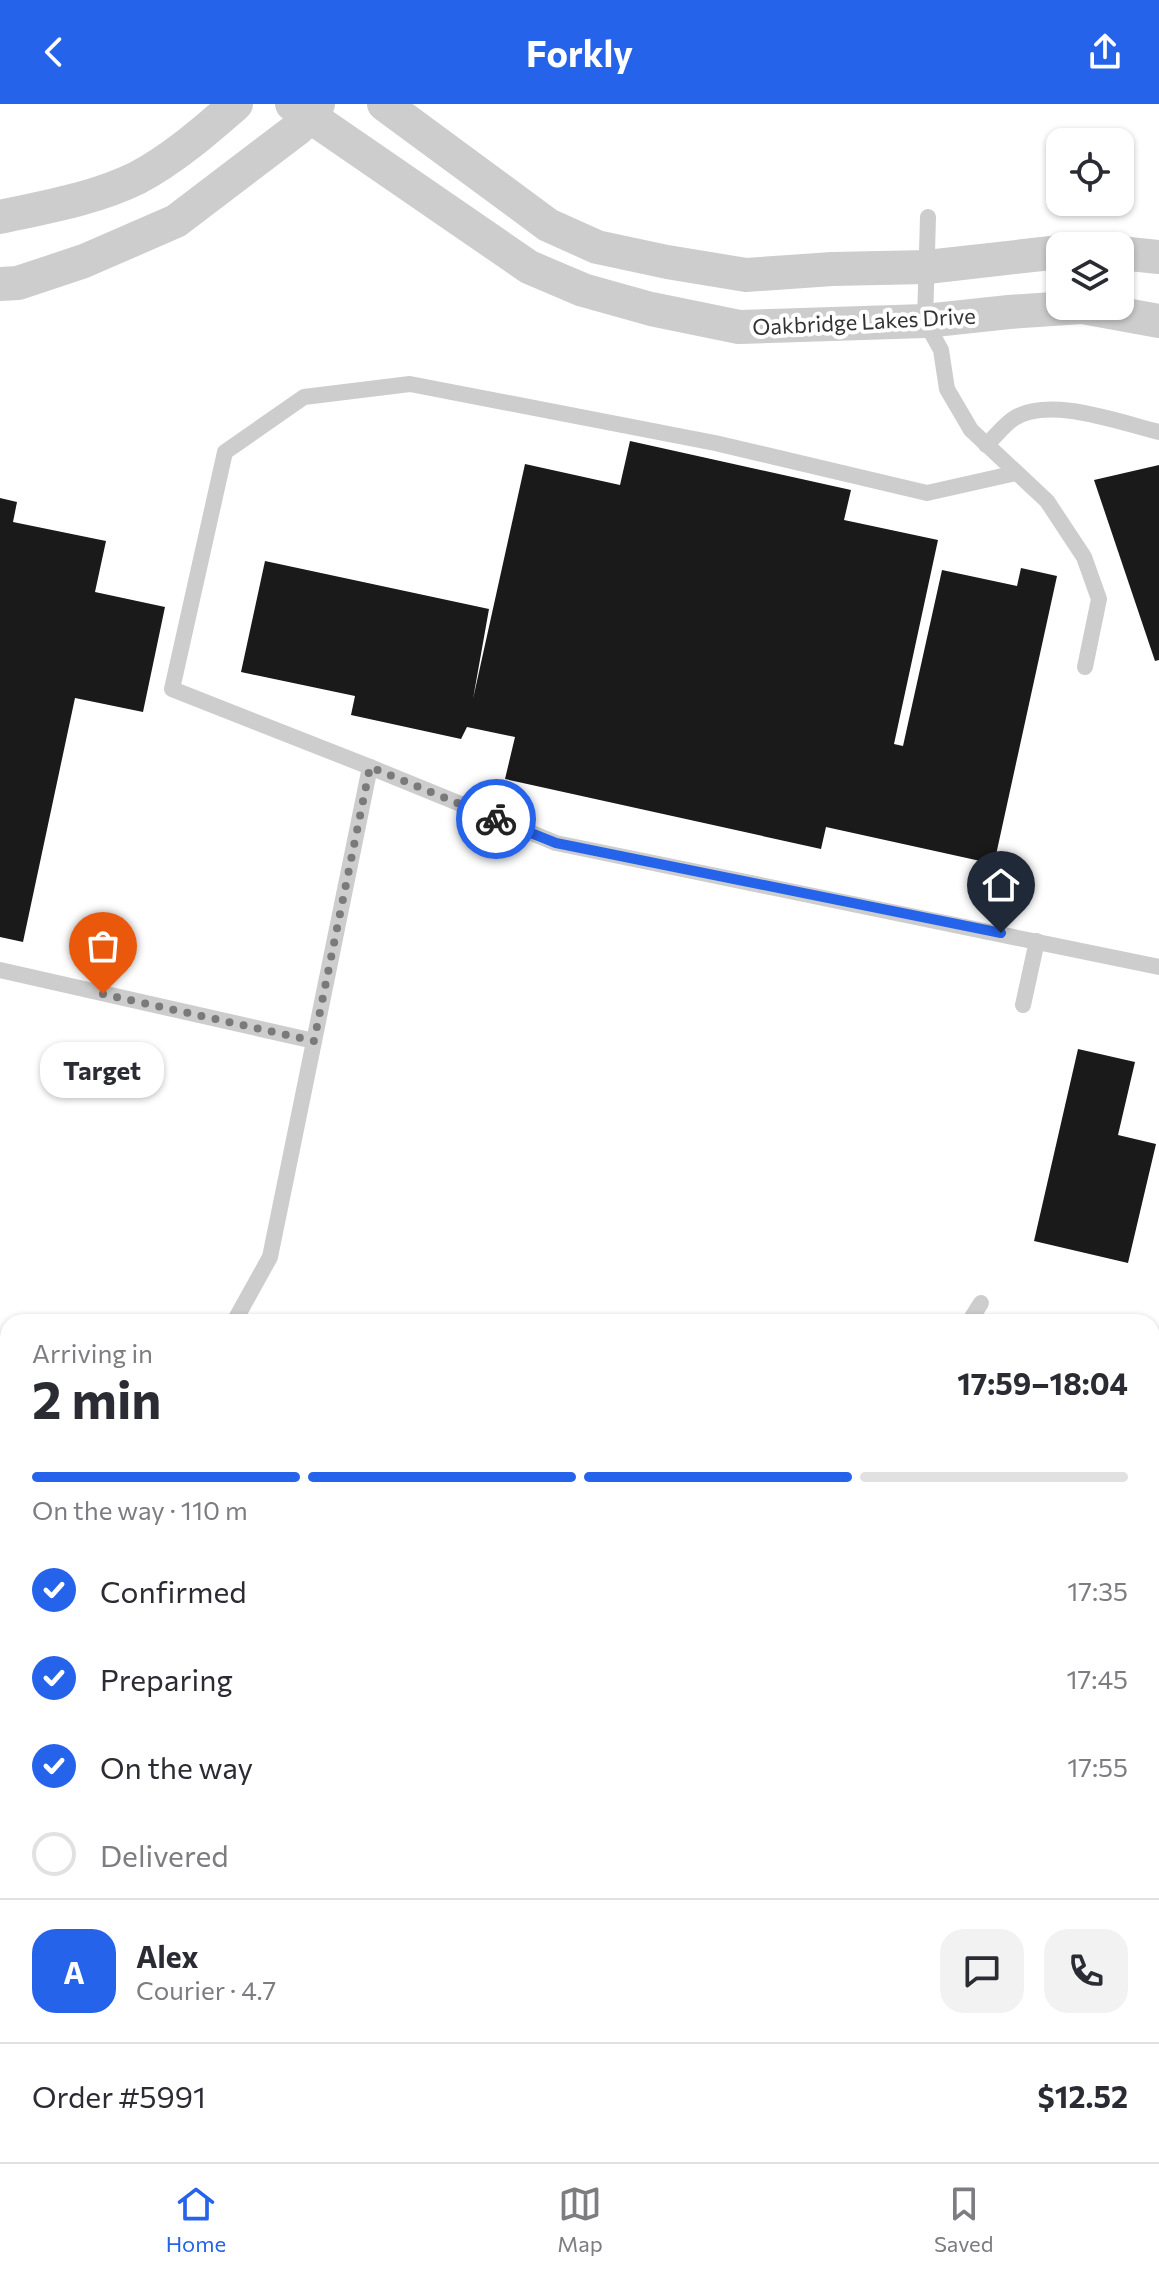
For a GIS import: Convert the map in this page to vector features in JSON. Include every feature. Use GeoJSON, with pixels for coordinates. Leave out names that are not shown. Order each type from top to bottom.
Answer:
{"type":"FeatureCollection","features":[{"type":"Feature","properties":{"kind":"street"},"geometry":{"type":"LineString","coordinates":[[0,217],[69,202],[136,178],[193,141],[236,104]]}},
{"type":"Feature","properties":{"kind":"street"},"geometry":{"type":"LineString","coordinates":[[384,104],[536,217],[597,247],[746,275],[927,267],[1046,254]]}},
{"type":"Feature","properties":{"kind":"street"},"geometry":{"type":"LineString","coordinates":[[0,284],[18,283],[84,261],[176,221],[306,108]]}},
{"type":"Feature","properties":{"kind":"street","name":"Oakbridge Lakes Drive"},"geometry":{"type":"LineString","coordinates":[[306,108],[529,267],[583,290],[651,309],[739,327],[925,321],[1082,307],[1159,321]]}},
{"type":"Feature","properties":{"kind":"street"},"geometry":{"type":"LineString","coordinates":[[1134,254],[1159,257]]}},
{"type":"Feature","properties":{"kind":"lane"},"geometry":{"type":"LineString","coordinates":[[928,217],[925,321],[941,350],[947,389],[971,430],[1047,501],[1084,557],[1099,599],[1085,667]]}},
{"type":"Feature","properties":{"kind":"lane"},"geometry":{"type":"LineString","coordinates":[[1016,473],[927,493],[715,443],[410,384],[304,397],[225,452],[172,689],[556,843],[1159,967]]}},
{"type":"Feature","properties":{"kind":"lane"},"geometry":{"type":"LineString","coordinates":[[986,445],[1014,418],[1038,410],[1064,410],[1159,432]]}},
{"type":"Feature","properties":{"kind":"lane"},"geometry":{"type":"LineString","coordinates":[[238,1314],[270,1257],[370,767]]}},
{"type":"Feature","properties":{"kind":"lane"},"geometry":{"type":"LineString","coordinates":[[1023,1005],[1037,941]]}},
{"type":"Feature","properties":{"kind":"lane"},"geometry":{"type":"LineString","coordinates":[[0,970],[314,1041]]}},
{"type":"Feature","properties":{"kind":"lane"},"geometry":{"type":"LineString","coordinates":[[974,1314],[981,1303]]}},
{"type":"Feature","properties":{"kind":"building"},"geometry":{"type":"Polygon","coordinates":[[[630,441],[851,490],[844,520],[938,540],[894,744],[903,746],[942,570],[1017,586],[1021,568],[1057,576],[994,864],[826,827],[821,849],[505,779],[515,737],[467,727],[461,739],[351,715],[355,696],[241,672],[265,561],[489,609],[473,699],[525,464],[620,485],[630,441]]]}},
{"type":"Feature","properties":{"kind":"building"},"geometry":{"type":"Polygon","coordinates":[[[1159,465],[1159,660],[1155,661],[1094,480],[1159,465]]]}},
{"type":"Feature","properties":{"kind":"building"},"geometry":{"type":"Polygon","coordinates":[[[0,498],[17,502],[13,522],[106,541],[95,592],[165,607],[143,712],[75,698],[23,942],[0,937],[0,498]]]}},
{"type":"Feature","properties":{"kind":"building"},"geometry":{"type":"Polygon","coordinates":[[[1078,1049],[1135,1062],[1118,1135],[1156,1144],[1128,1263],[1034,1241],[1078,1049]]]}},
{"type":"Feature","properties":{"kind":"way so far"},"geometry":{"type":"LineString","coordinates":[[103,994],[314,1041],[370,767],[496,819]]}},
{"type":"Feature","properties":{"kind":"place","name":"Target"},"geometry":{"type":"Point","coordinates":[103,994]}},
{"type":"Feature","properties":{"kind":"route"},"geometry":{"type":"LineString","coordinates":[[496,819],[556,843],[1001,933]]}}]}
